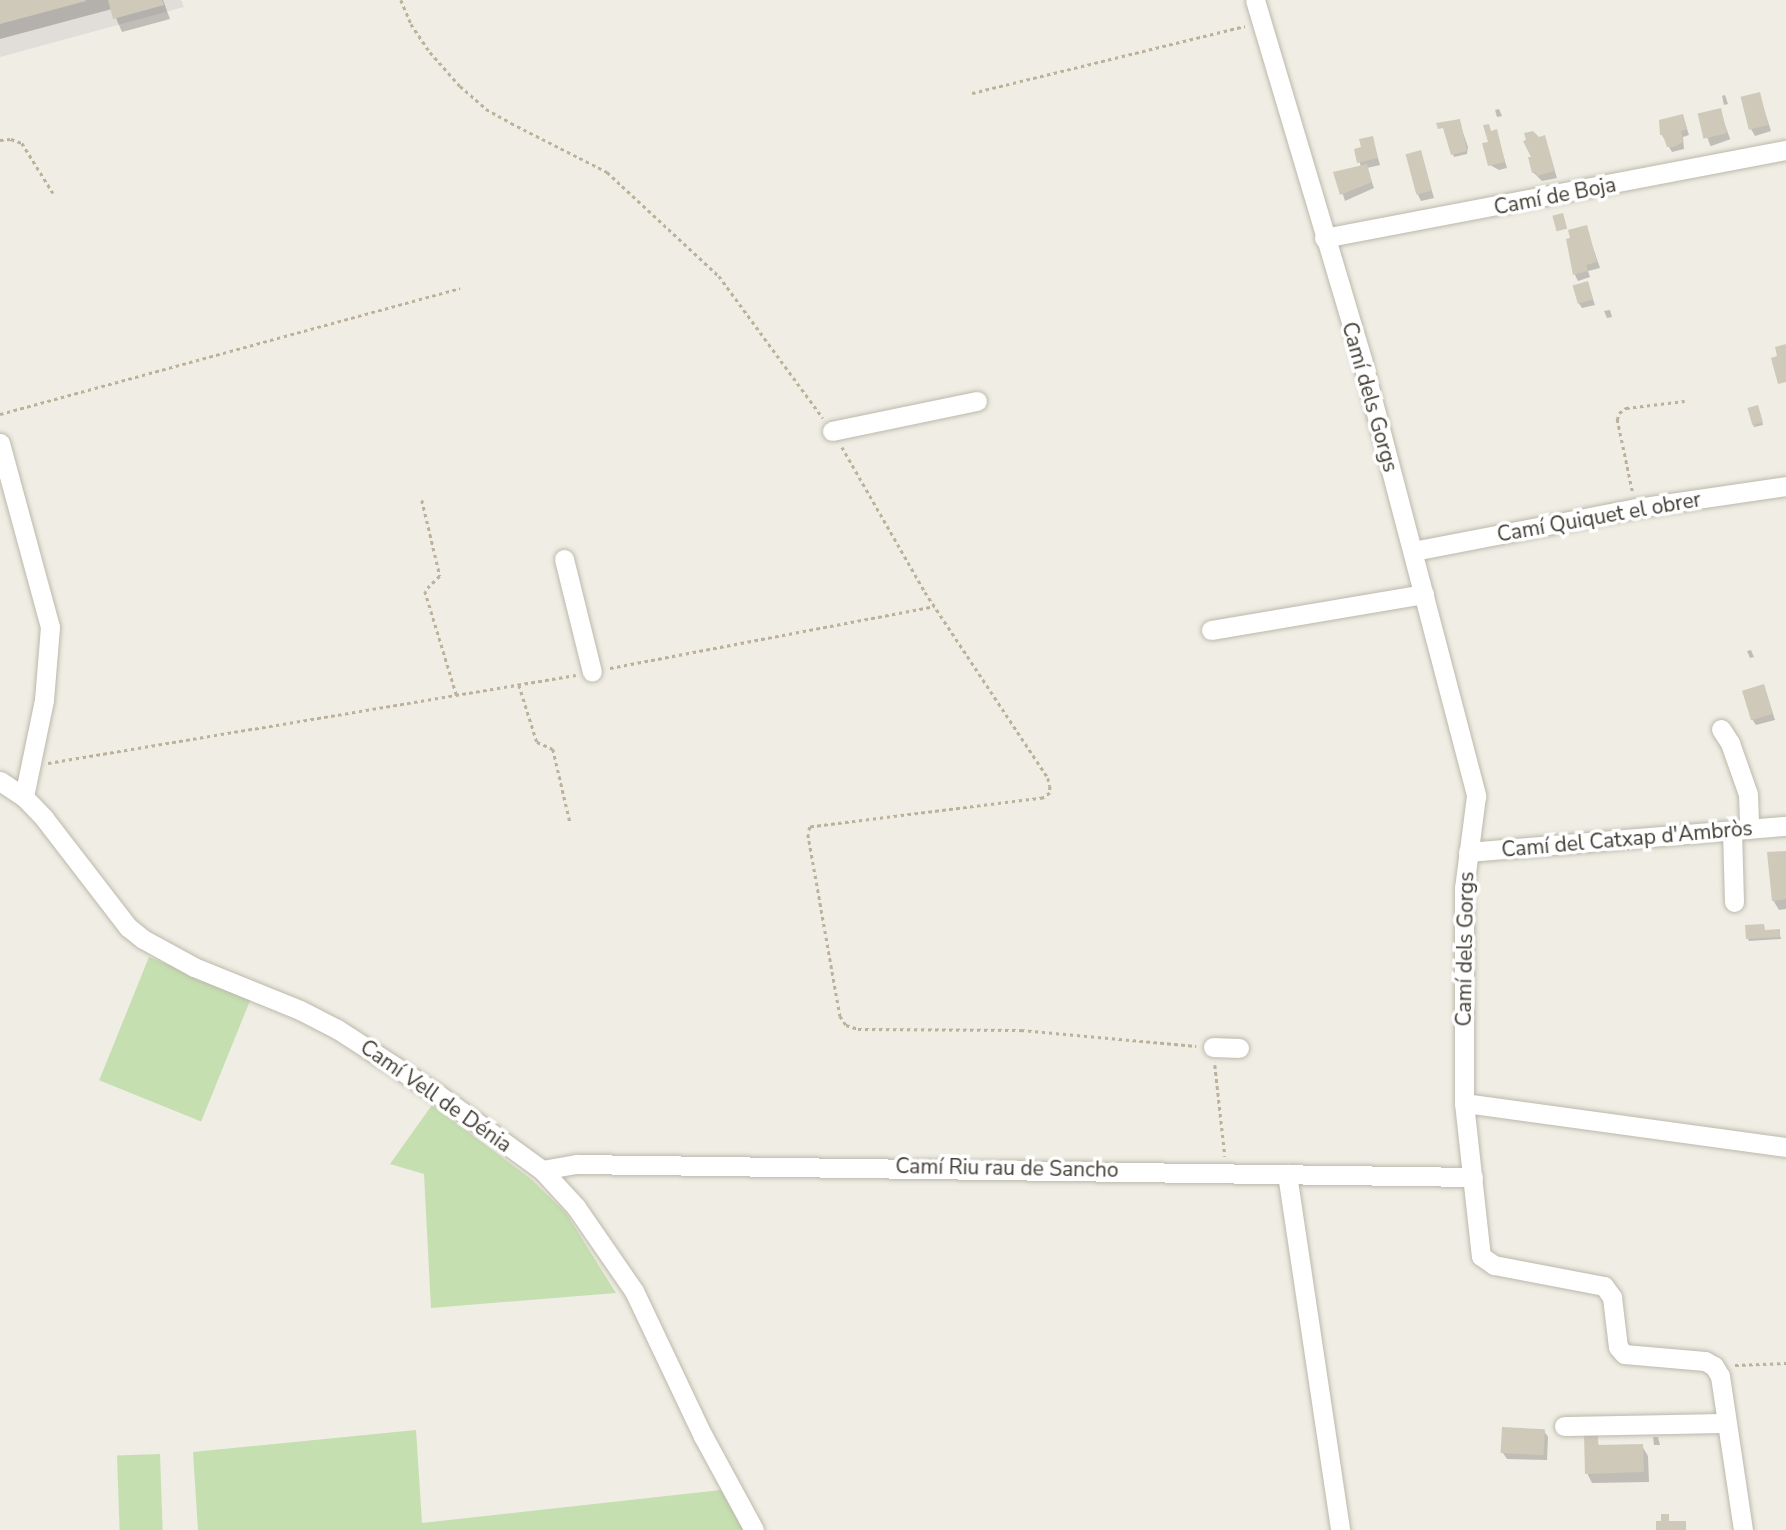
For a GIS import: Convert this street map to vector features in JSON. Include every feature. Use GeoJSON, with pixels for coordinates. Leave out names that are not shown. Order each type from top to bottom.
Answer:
{"type":"FeatureCollection","features":[{"type":"Feature","properties":{"kind":"street","name":"Camí dels Gorgs"},"geometry":{"type":"LineString","coordinates":[[1255,0],[1362,360],[1476,796],[1464,888],[1464,1103],[1481,1256],[1486,1262],[1597,1282],[1612,1297],[1618,1347],[1624,1354],[1704,1361],[1714,1366]]}},
{"type":"Feature","properties":{"kind":"street","name":"Camí de Boja"},"geometry":{"type":"LineString","coordinates":[[1324,238],[1786,150]]}},
{"type":"Feature","properties":{"kind":"street"},"geometry":{"type":"LineString","coordinates":[[832,431],[977,401]]}},
{"type":"Feature","properties":{"kind":"street"},"geometry":{"type":"LineString","coordinates":[[0,443],[50,627],[47,677],[24,797]]}},
{"type":"Feature","properties":{"kind":"street","name":"Camí Quiquet el obrer"},"geometry":{"type":"LineString","coordinates":[[1412,551],[1636,508],[1786,486]]}},
{"type":"Feature","properties":{"kind":"street"},"geometry":{"type":"LineString","coordinates":[[564,559],[592,672]]}},
{"type":"Feature","properties":{"kind":"street"},"geometry":{"type":"LineString","coordinates":[[1211,630],[1424,594]]}},
{"type":"Feature","properties":{"kind":"street"},"geometry":{"type":"LineString","coordinates":[[1721,729],[1735,756],[1748,794],[1741,829],[1734,902]]}},
{"type":"Feature","properties":{"kind":"street","name":"Camí Vell de Dénia"},"geometry":{"type":"LineString","coordinates":[[0,781],[24,797],[128,927],[143,939],[194,967],[300,1010],[337,1029],[436,1093],[542,1170],[576,1207],[634,1291],[703,1436],[754,1530]]}},
{"type":"Feature","properties":{"kind":"street","name":"Camí del Catxap d'Ambròs"},"geometry":{"type":"LineString","coordinates":[[1468,852],[1786,826]]}},
{"type":"Feature","properties":{"kind":"street"},"geometry":{"type":"LineString","coordinates":[[1213,1047],[1239,1048]]}},
{"type":"Feature","properties":{"kind":"street"},"geometry":{"type":"LineString","coordinates":[[1464,1103],[1786,1147]]}},
{"type":"Feature","properties":{"kind":"street","name":"Camí Riu rau de Sancho"},"geometry":{"type":"LineString","coordinates":[[542,1170],[577,1164],[1472,1177]]}},
{"type":"Feature","properties":{"kind":"street"},"geometry":{"type":"LineString","coordinates":[[1287,1174],[1340,1530]]}},
{"type":"Feature","properties":{"kind":"street"},"geometry":{"type":"LineString","coordinates":[[1714,1366],[1720,1376],[1743,1530]]}},
{"type":"Feature","properties":{"kind":"street"},"geometry":{"type":"LineString","coordinates":[[1564,1426],[1726,1423]]}},
{"type":"Feature","properties":{"kind":"path"},"geometry":{"type":"LineString","coordinates":[[401,0],[411,24],[430,52],[469,94],[511,123],[607,172],[719,275],[832,431],[933,606],[1048,778],[1050,793],[1043,799],[810,827],[808,834],[840,1016],[846,1025],[858,1029],[1021,1030],[1213,1047],[1226,1173]]}},
{"type":"Feature","properties":{"kind":"path"},"geometry":{"type":"LineString","coordinates":[[972,93],[1262,21]]}},
{"type":"Feature","properties":{"kind":"path"},"geometry":{"type":"LineString","coordinates":[[0,140],[11,139],[22,143],[53,193]]}},
{"type":"Feature","properties":{"kind":"path"},"geometry":{"type":"LineString","coordinates":[[0,414],[460,288]]}},
{"type":"Feature","properties":{"kind":"path"},"geometry":{"type":"LineString","coordinates":[[1636,508],[1617,416],[1626,408],[1685,401]]}},
{"type":"Feature","properties":{"kind":"path"},"geometry":{"type":"LineString","coordinates":[[422,500],[440,576],[425,591],[457,696]]}},
{"type":"Feature","properties":{"kind":"path"},"geometry":{"type":"LineString","coordinates":[[31,766],[457,696],[933,606]]}},
{"type":"Feature","properties":{"kind":"path"},"geometry":{"type":"LineString","coordinates":[[519,685],[537,743],[553,749],[570,822]]}},
{"type":"Feature","properties":{"kind":"path"},"geometry":{"type":"LineString","coordinates":[[1714,1366],[1786,1363]]}},
{"type":"Feature","properties":{"kind":"shaded area"},"geometry":{"type":"Polygon","coordinates":[[[0,0],[181,0],[184,7],[0,57],[0,0]]]}},
{"type":"Feature","properties":{"kind":"green space"},"geometry":{"type":"Polygon","coordinates":[[[149,957],[251,998],[201,1122],[99,1080],[149,957]]]}},
{"type":"Feature","properties":{"kind":"green space"},"geometry":{"type":"Polygon","coordinates":[[[432,1105],[531,1179],[566,1213],[616,1293],[431,1308],[424,1174],[390,1164],[432,1105]]]}},
{"type":"Feature","properties":{"kind":"green space"},"geometry":{"type":"Polygon","coordinates":[[[416,1430],[422,1523],[721,1490],[743,1530],[198,1530],[193,1452],[416,1430]]]}},
{"type":"Feature","properties":{"kind":"green space"},"geometry":{"type":"Polygon","coordinates":[[[160,1454],[163,1530],[120,1530],[117,1456],[160,1454]]]}},
{"type":"Feature","properties":{"kind":"building"},"geometry":{"type":"Polygon","coordinates":[[[0,0],[85,0],[86,1],[0,24],[0,0]]]}},
{"type":"Feature","properties":{"kind":"building"},"geometry":{"type":"Polygon","coordinates":[[[108,0],[162,0],[164,5],[113,19],[108,0]]]}},
{"type":"Feature","properties":{"kind":"building"},"geometry":{"type":"Polygon","coordinates":[[[1760,92],[1768,125],[1749,130],[1741,97],[1760,92]]]}},
{"type":"Feature","properties":{"kind":"building"},"geometry":{"type":"Polygon","coordinates":[[[1721,108],[1727,133],[1703,139],[1698,113],[1721,108]]]}},
{"type":"Feature","properties":{"kind":"building"},"geometry":{"type":"Polygon","coordinates":[[[1683,114],[1687,129],[1681,131],[1683,142],[1667,147],[1663,135],[1660,135],[1659,120],[1683,114]]]}},
{"type":"Feature","properties":{"kind":"building"},"geometry":{"type":"Polygon","coordinates":[[[1460,119],[1467,151],[1451,155],[1443,128],[1438,129],[1436,123],[1460,119]]]}},
{"type":"Feature","properties":{"kind":"building"},"geometry":{"type":"Polygon","coordinates":[[[1489,124],[1491,131],[1497,129],[1505,162],[1488,166],[1482,143],[1488,142],[1483,125],[1489,124]]]}},
{"type":"Feature","properties":{"kind":"building"},"geometry":{"type":"Polygon","coordinates":[[[1533,131],[1539,137],[1545,135],[1555,171],[1537,176],[1536,172],[1532,173],[1528,157],[1531,157],[1523,141],[1526,140],[1524,133],[1533,131]]]}},
{"type":"Feature","properties":{"kind":"building"},"geometry":{"type":"Polygon","coordinates":[[[1373,136],[1378,158],[1357,163],[1354,149],[1361,147],[1359,139],[1373,136]]]}},
{"type":"Feature","properties":{"kind":"building"},"geometry":{"type":"Polygon","coordinates":[[[1421,150],[1432,191],[1416,195],[1406,154],[1421,150]]]}},
{"type":"Feature","properties":{"kind":"building"},"geometry":{"type":"Polygon","coordinates":[[[1367,164],[1372,182],[1340,195],[1333,172],[1367,164]]]}},
{"type":"Feature","properties":{"kind":"building"},"geometry":{"type":"Polygon","coordinates":[[[1563,213],[1567,228],[1557,231],[1552,216],[1563,213]]]}},
{"type":"Feature","properties":{"kind":"building"},"geometry":{"type":"Polygon","coordinates":[[[1587,225],[1597,262],[1586,265],[1588,271],[1573,275],[1566,239],[1570,238],[1568,230],[1587,225]]]}},
{"type":"Feature","properties":{"kind":"building"},"geometry":{"type":"Polygon","coordinates":[[[1588,281],[1593,299],[1578,304],[1573,285],[1588,281]]]}},
{"type":"Feature","properties":{"kind":"building"},"geometry":{"type":"Polygon","coordinates":[[[1786,344],[1786,382],[1778,384],[1771,358],[1777,356],[1775,347],[1786,344]]]}},
{"type":"Feature","properties":{"kind":"building"},"geometry":{"type":"Polygon","coordinates":[[[1758,405],[1763,422],[1752,425],[1747,408],[1758,405]]]}},
{"type":"Feature","properties":{"kind":"building"},"geometry":{"type":"Polygon","coordinates":[[[1764,684],[1773,714],[1751,720],[1742,691],[1764,684]]]}},
{"type":"Feature","properties":{"kind":"building"},"geometry":{"type":"Polygon","coordinates":[[[1786,851],[1786,899],[1772,901],[1767,852],[1786,851]]]}},
{"type":"Feature","properties":{"kind":"building"},"geometry":{"type":"Polygon","coordinates":[[[1764,924],[1765,930],[1780,929],[1780,937],[1746,939],[1745,925],[1764,924]]]}},
{"type":"Feature","properties":{"kind":"building"},"geometry":{"type":"Polygon","coordinates":[[[1502,1427],[1545,1429],[1544,1455],[1501,1453],[1502,1427]]]}},
{"type":"Feature","properties":{"kind":"building"},"geometry":{"type":"Polygon","coordinates":[[[1584,1435],[1598,1435],[1598,1445],[1643,1444],[1644,1472],[1585,1474],[1584,1435]]]}},
{"type":"Feature","properties":{"kind":"building"},"geometry":{"type":"Polygon","coordinates":[[[1661,1514],[1669,1514],[1669,1521],[1686,1521],[1686,1530],[1656,1530],[1656,1521],[1661,1521],[1661,1514]]]}}]}
